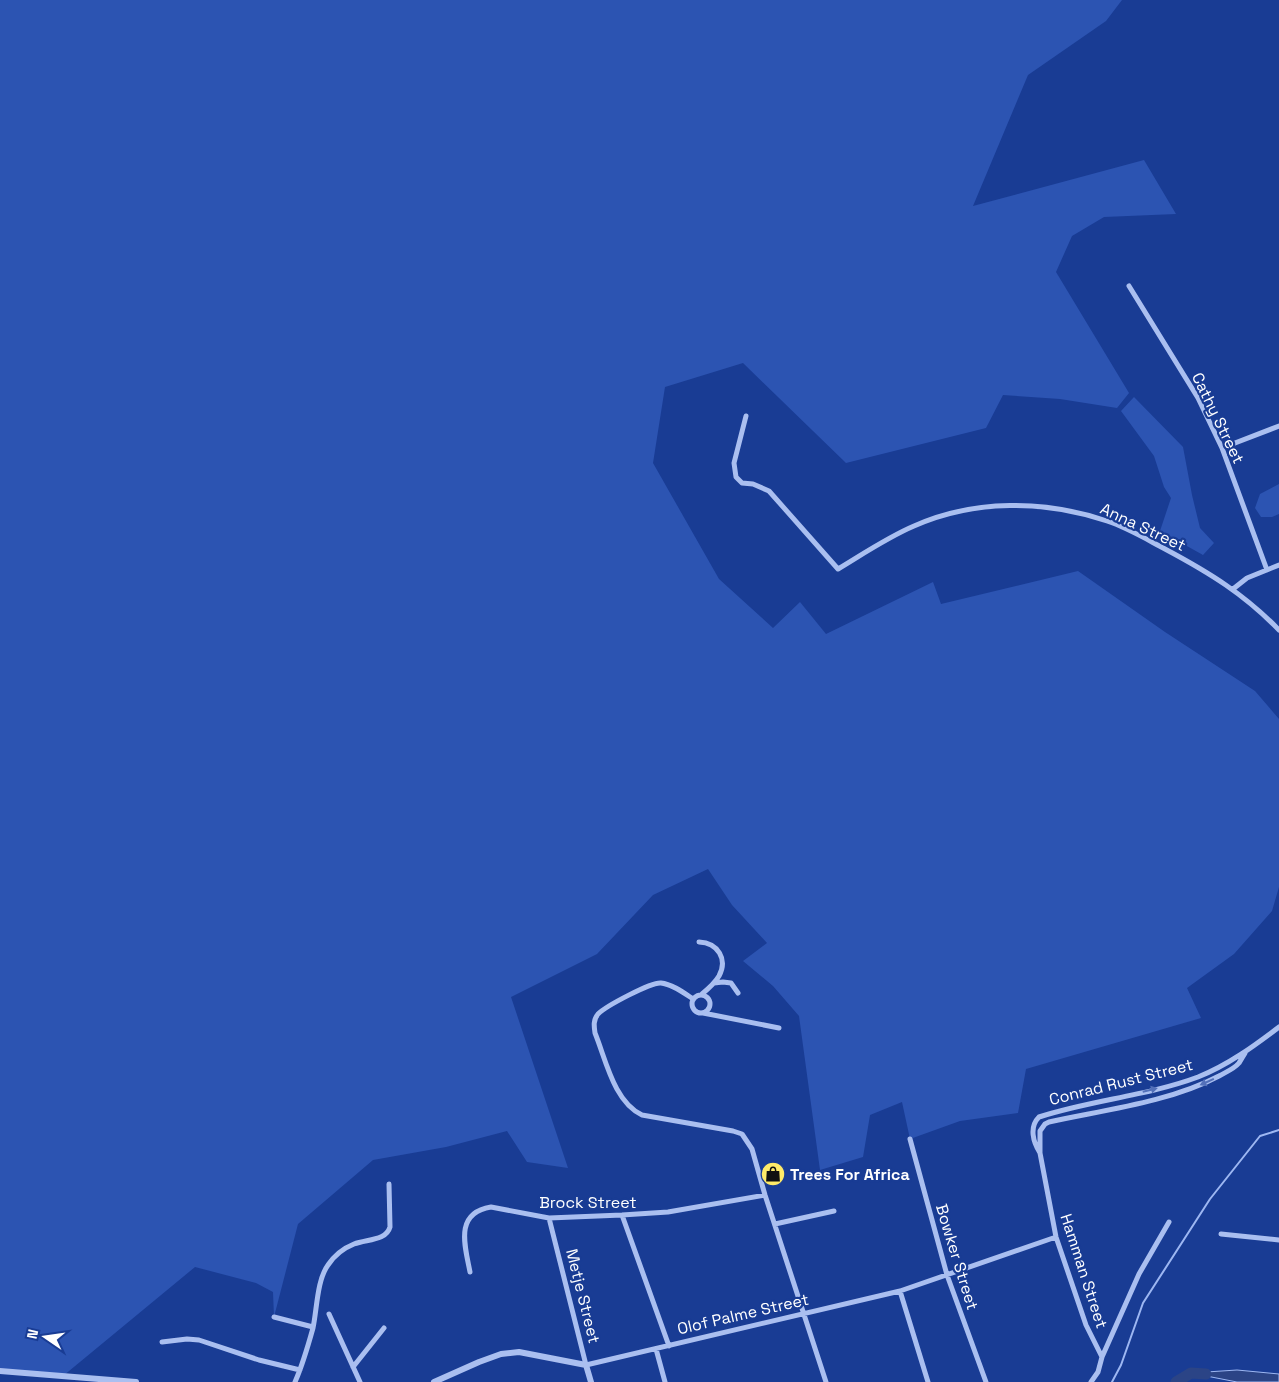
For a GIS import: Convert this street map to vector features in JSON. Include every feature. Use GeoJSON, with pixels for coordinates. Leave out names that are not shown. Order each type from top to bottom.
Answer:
{"type":"FeatureCollection","features":[{"type":"Feature","properties":{"kind":"street","name":"Cathy Street"},"geometry":{"type":"LineString","coordinates":[[1129,286],[1198,398],[1222,448],[1267,570]]}},
{"type":"Feature","properties":{"kind":"street","name":"Anna Street"},"geometry":{"type":"LineString","coordinates":[[746,416],[734,463],[736,476],[742,483],[753,484],[770,492],[838,569],[916,525],[987,507],[1014,505],[1052,508],[1080,513],[1108,522],[1134,533],[1206,571],[1234,589],[1279,630]]}},
{"type":"Feature","properties":{"kind":"street"},"geometry":{"type":"LineString","coordinates":[[1222,448],[1279,426]]}},
{"type":"Feature","properties":{"kind":"street"},"geometry":{"type":"LineString","coordinates":[[1234,589],[1246,578],[1279,565]]}},
{"type":"Feature","properties":{"kind":"street"},"geometry":{"type":"LineString","coordinates":[[699,942],[715,946],[719,952],[721,967],[719,976],[714,983],[693,999],[692,1007],[699,1013],[779,1028]]}},
{"type":"Feature","properties":{"kind":"street"},"geometry":{"type":"LineString","coordinates":[[714,983],[731,983],[738,993]]}},
{"type":"Feature","properties":{"kind":"street"},"geometry":{"type":"LineString","coordinates":[[693,999],[669,984],[653,984],[627,996],[599,1013],[594,1023],[596,1033],[619,1094],[630,1107],[642,1114],[742,1134],[752,1149],[765,1195],[826,1382]]}},
{"type":"Feature","properties":{"kind":"street"},"geometry":{"type":"LineString","coordinates":[[702,994],[708,997],[710,1003],[708,1009],[703,1013]]}},
{"type":"Feature","properties":{"kind":"street","name":"Conrad Rust Street"},"geometry":{"type":"LineString","coordinates":[[1040,1153],[1032,1131],[1039,1117],[1180,1083],[1218,1068],[1244,1053],[1279,1027]]}},
{"type":"Feature","properties":{"kind":"street","name":"Conrad Rust Street"},"geometry":{"type":"LineString","coordinates":[[1040,1131],[1049,1122],[1165,1097],[1188,1090],[1228,1071],[1238,1064],[1244,1053]]}},
{"type":"Feature","properties":{"kind":"street","name":"Hamman Street"},"geometry":{"type":"LineString","coordinates":[[1040,1131],[1040,1153],[1056,1237],[1086,1325],[1102,1357]]}},
{"type":"Feature","properties":{"kind":"street","name":"Bowker Street"},"geometry":{"type":"LineString","coordinates":[[910,1139],[948,1275],[986,1382]]}},
{"type":"Feature","properties":{"kind":"street"},"geometry":{"type":"LineString","coordinates":[[295,1382],[313,1327],[322,1278],[328,1264],[340,1252],[354,1244],[382,1237],[387,1233],[390,1227],[389,1184]]}},
{"type":"Feature","properties":{"kind":"street","name":"Brock Street"},"geometry":{"type":"LineString","coordinates":[[470,1272],[463,1236],[466,1223],[474,1212],[481,1209],[491,1207],[549,1218],[622,1215],[668,1212],[765,1195]]}},
{"type":"Feature","properties":{"kind":"street"},"geometry":{"type":"LineString","coordinates":[[775,1224],[834,1211]]}},
{"type":"Feature","properties":{"kind":"street"},"geometry":{"type":"LineString","coordinates":[[622,1215],[669,1346]]}},
{"type":"Feature","properties":{"kind":"street","name":"Metje Street"},"geometry":{"type":"LineString","coordinates":[[549,1218],[591,1382]]}},
{"type":"Feature","properties":{"kind":"street"},"geometry":{"type":"LineString","coordinates":[[1091,1382],[1098,1372],[1102,1357],[1138,1274],[1168,1222]]}},
{"type":"Feature","properties":{"kind":"street"},"geometry":{"type":"LineString","coordinates":[[1222,1234],[1279,1240]]}},
{"type":"Feature","properties":{"kind":"street","name":"Olof Palme Street"},"geometry":{"type":"LineString","coordinates":[[434,1382],[479,1362],[510,1353],[519,1352],[586,1365],[669,1346],[900,1292],[1056,1237]]}},
{"type":"Feature","properties":{"kind":"street"},"geometry":{"type":"LineString","coordinates":[[900,1292],[928,1382]]}},
{"type":"Feature","properties":{"kind":"street"},"geometry":{"type":"LineString","coordinates":[[329,1314],[360,1382]]}},
{"type":"Feature","properties":{"kind":"street"},"geometry":{"type":"LineString","coordinates":[[274,1317],[313,1327]]}},
{"type":"Feature","properties":{"kind":"street"},"geometry":{"type":"LineString","coordinates":[[353,1367],[384,1328]]}},
{"type":"Feature","properties":{"kind":"street"},"geometry":{"type":"LineString","coordinates":[[162,1342],[187,1339],[199,1340],[259,1360],[300,1370]]}},
{"type":"Feature","properties":{"kind":"street"},"geometry":{"type":"LineString","coordinates":[[656,1349],[665,1382]]}},
{"type":"Feature","properties":{"kind":"street"},"geometry":{"type":"LineString","coordinates":[[0,1371],[63,1379],[136,1382]]}},
{"type":"Feature","properties":{"kind":"shaded area"},"geometry":{"type":"Polygon","coordinates":[[[0,0],[1122,0],[1106,21],[1028,75],[973,206],[1144,160],[1176,214],[1104,217],[1072,236],[1056,272],[1129,393],[1117,408],[1060,399],[1003,395],[986,428],[846,463],[743,363],[665,387],[653,463],[719,579],[773,628],[800,602],[826,634],[933,582],[941,604],[1078,571],[1165,632],[1255,691],[1279,719],[1279,887],[1272,911],[1234,954],[1187,988],[1201,1018],[1026,1069],[1018,1113],[960,1121],[910,1139],[902,1102],[870,1115],[863,1157],[820,1170],[799,1016],[773,986],[743,961],[767,943],[732,905],[708,869],[653,895],[597,954],[511,997],[568,1168],[527,1162],[507,1131],[446,1147],[373,1160],[298,1224],[274,1317],[273,1292],[256,1283],[195,1267],[63,1376],[0,1371],[0,0]]]}},
{"type":"Feature","properties":{"kind":"shaded area"},"geometry":{"type":"Polygon","coordinates":[[[1134,397],[1183,447],[1200,528],[1214,543],[1203,555],[1160,531],[1171,498],[1164,487],[1154,456],[1121,411],[1134,397]]]}},
{"type":"Feature","properties":{"kind":"shaded area"},"geometry":{"type":"Polygon","coordinates":[[[1279,484],[1279,514],[1272,517],[1261,517],[1255,508],[1260,494],[1279,484]]]}},
{"type":"Feature","properties":{"kind":"shaded area"},"geometry":{"type":"Polygon","coordinates":[[[1237,1370],[1279,1374],[1279,1382],[1237,1382],[1191,1373],[1237,1370]]]}},
{"type":"Feature","properties":{"kind":"waterway"},"geometry":{"type":"LineString","coordinates":[[1112,1382],[1121,1365],[1143,1303],[1210,1199],[1260,1136],[1279,1130]]}},
{"type":"Feature","properties":{"kind":"waterway"},"geometry":{"type":"LineString","coordinates":[[1176,1382],[1191,1373],[1206,1374]]}},
{"type":"Feature","properties":{"kind":"place","name":"Trees For Africa"},"geometry":{"type":"Point","coordinates":[773,1174]}}]}
